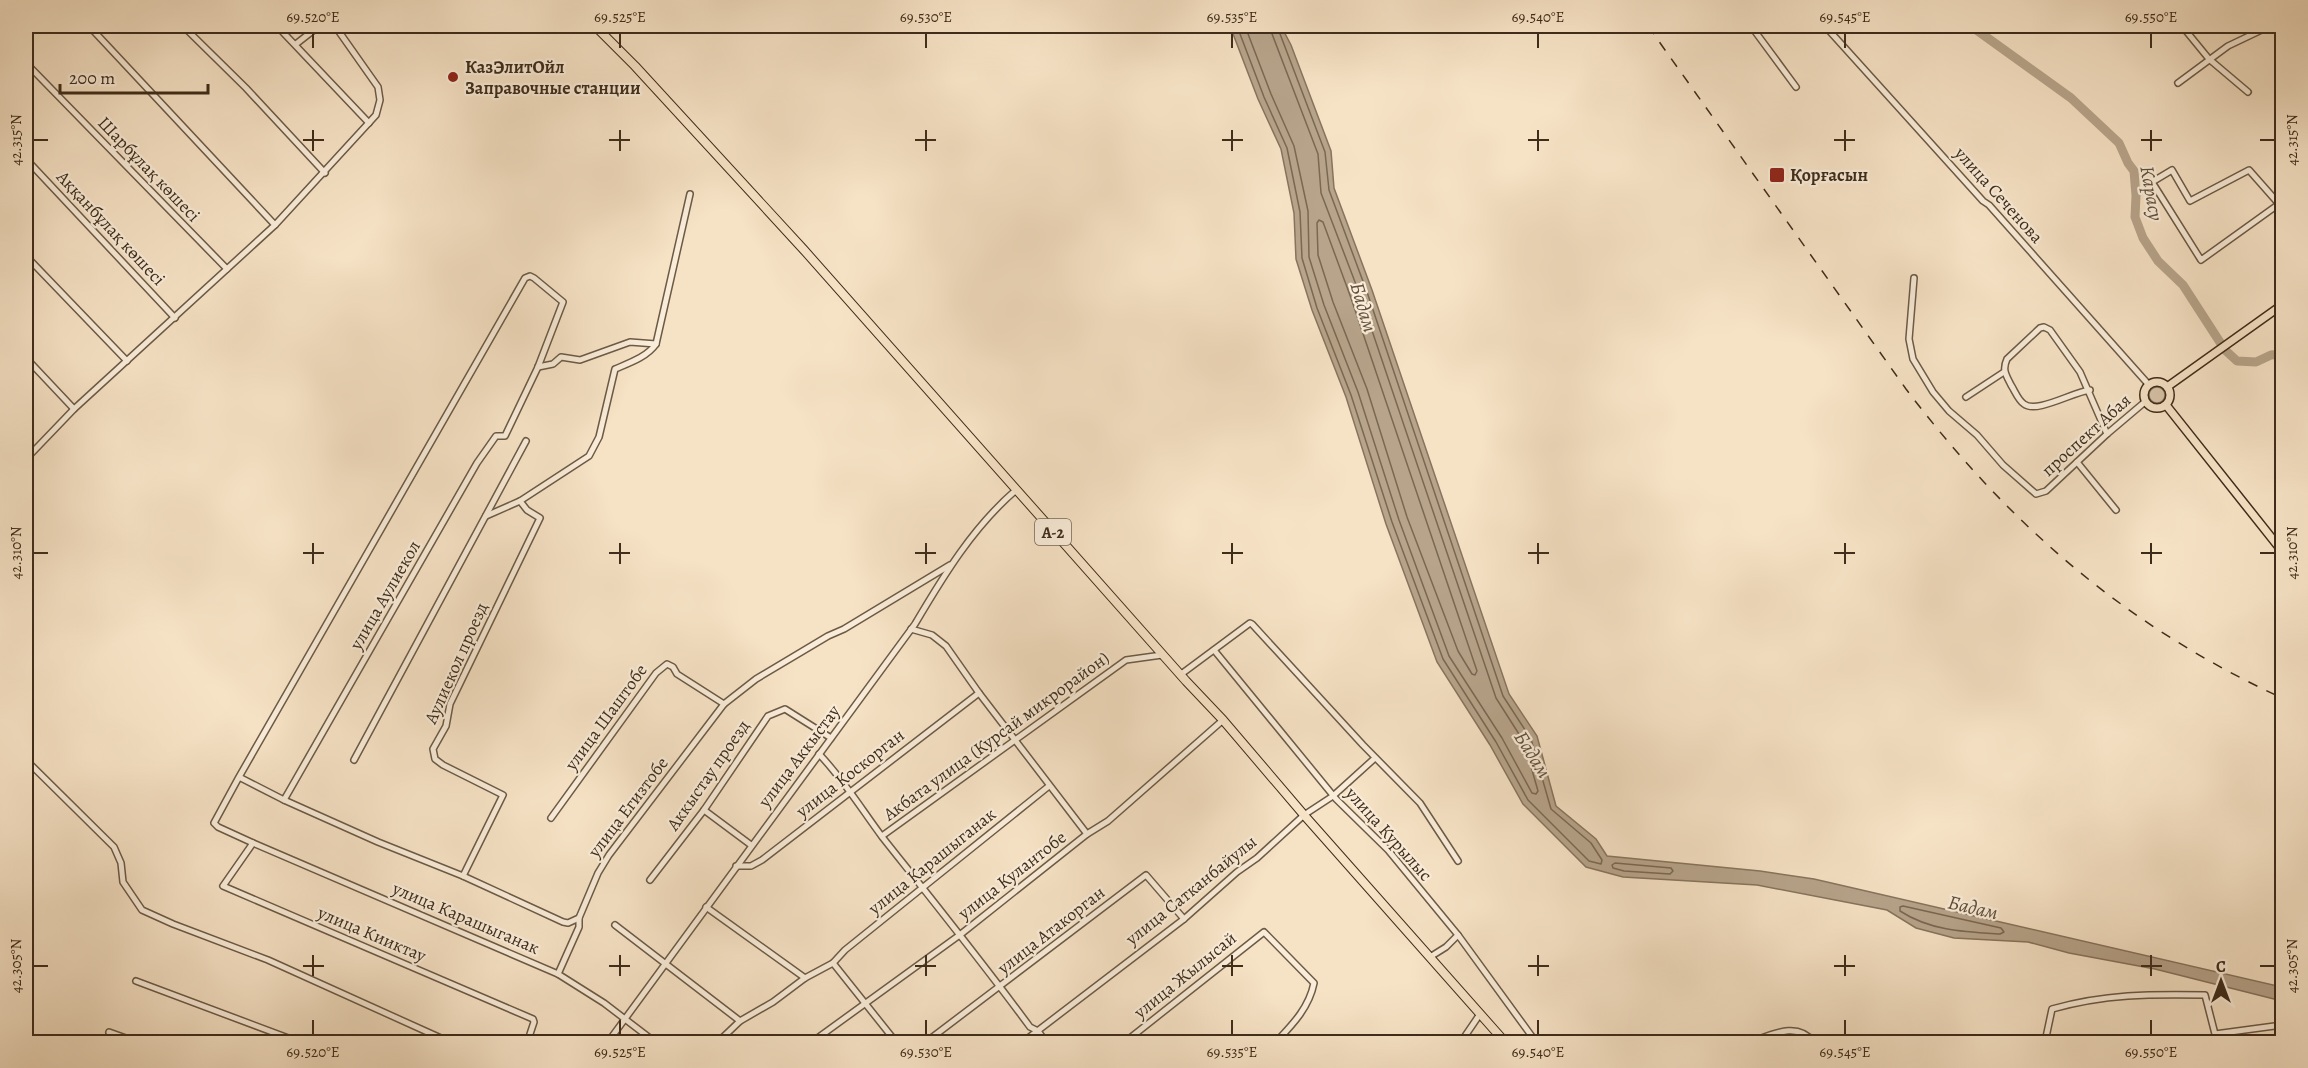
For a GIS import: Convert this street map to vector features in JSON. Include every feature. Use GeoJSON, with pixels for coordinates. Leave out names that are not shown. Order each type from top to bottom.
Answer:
{"type":"FeatureCollection","features":[{"type":"Feature","properties":{"kind":"highway","name":"A-2"},"geometry":{"type":"LineString","coordinates":[[595,26],[635,66],[804,250],[1162,655],[1223,720],[1505,1042]]}},
{"type":"Feature","properties":{"kind":"main road"},"geometry":{"type":"LineString","coordinates":[[2167,387],[2283,305]]}},
{"type":"Feature","properties":{"kind":"main road"},"geometry":{"type":"LineString","coordinates":[[2158,382],[2167,387],[2170,396],[2166,405],[2154,408],[2146,402],[2145,392],[2149,386],[2158,382]]}},
{"type":"Feature","properties":{"kind":"main road"},"geometry":{"type":"LineString","coordinates":[[2166,405],[2283,551]]}},
{"type":"Feature","properties":{"kind":"street"},"geometry":{"type":"LineString","coordinates":[[89,26],[275,225]]}},
{"type":"Feature","properties":{"kind":"street"},"geometry":{"type":"LineString","coordinates":[[183,26],[246,88],[325,173]]}},
{"type":"Feature","properties":{"kind":"street"},"geometry":{"type":"LineString","coordinates":[[278,26],[369,123]]}},
{"type":"Feature","properties":{"kind":"street"},"geometry":{"type":"LineString","coordinates":[[296,44],[319,26]]}},
{"type":"Feature","properties":{"kind":"street"},"geometry":{"type":"LineString","coordinates":[[26,457],[74,409],[275,225],[376,116],[380,100],[378,87],[335,26]]}},
{"type":"Feature","properties":{"kind":"street"},"geometry":{"type":"LineString","coordinates":[[1751,26],[1796,87]]}},
{"type":"Feature","properties":{"kind":"street","name":"улица Сеченова"},"geometry":{"type":"LineString","coordinates":[[1825,26],[1989,205],[2149,386]]}},
{"type":"Feature","properties":{"kind":"street"},"geometry":{"type":"LineString","coordinates":[[2182,26],[2209,59],[2248,92]]}},
{"type":"Feature","properties":{"kind":"street"},"geometry":{"type":"LineString","coordinates":[[2178,83],[2228,46],[2270,26]]}},
{"type":"Feature","properties":{"kind":"street","name":"Шарбұлақ көшесі"},"geometry":{"type":"LineString","coordinates":[[26,63],[227,269]]}},
{"type":"Feature","properties":{"kind":"street","name":"Аққанбұлақ көшесі"},"geometry":{"type":"LineString","coordinates":[[26,159],[175,318]]}},
{"type":"Feature","properties":{"kind":"street"},"geometry":{"type":"LineString","coordinates":[[2172,170],[2190,201],[2249,170],[2281,205],[2201,260],[2152,182],[2172,170]]}},
{"type":"Feature","properties":{"kind":"street"},"geometry":{"type":"LineString","coordinates":[[485,516],[520,501],[589,456],[599,437],[615,369],[639,358],[656,344],[690,194]]}},
{"type":"Feature","properties":{"kind":"street"},"geometry":{"type":"LineString","coordinates":[[26,256],[127,361]]}},
{"type":"Feature","properties":{"kind":"street"},"geometry":{"type":"LineString","coordinates":[[538,367],[563,302],[534,278],[527,276],[449,408],[239,777],[284,800],[378,842],[463,876],[563,922],[568,923],[579,918]]}},
{"type":"Feature","properties":{"kind":"street","name":"проспект Абая"},"geometry":{"type":"LineString","coordinates":[[1914,278],[1909,339],[1913,359],[1933,392],[1949,411],[1977,435],[2003,465],[2036,494],[2046,491],[2107,434],[2146,402]]}},
{"type":"Feature","properties":{"kind":"street"},"geometry":{"type":"LineString","coordinates":[[2090,390],[2078,392],[2039,407],[2029,408],[2021,403],[2004,372],[2007,359],[2040,328],[2050,330],[2090,390],[2107,434]]}},
{"type":"Feature","properties":{"kind":"street"},"geometry":{"type":"LineString","coordinates":[[538,367],[553,364],[561,357],[580,360],[630,342],[656,344]]}},
{"type":"Feature","properties":{"kind":"street"},"geometry":{"type":"LineString","coordinates":[[26,358],[74,409]]}},
{"type":"Feature","properties":{"kind":"street","name":"улица Аулиекол"},"geometry":{"type":"LineString","coordinates":[[284,800],[477,463],[496,436],[505,436],[538,367]]}},
{"type":"Feature","properties":{"kind":"street"},"geometry":{"type":"LineString","coordinates":[[1966,398],[2004,372]]}},
{"type":"Feature","properties":{"kind":"street"},"geometry":{"type":"LineString","coordinates":[[354,760],[526,441]]}},
{"type":"Feature","properties":{"kind":"street"},"geometry":{"type":"LineString","coordinates":[[2077,462],[2116,510]]}},
{"type":"Feature","properties":{"kind":"street","name":"улица Аккыстау"},"geometry":{"type":"LineString","coordinates":[[608,1042],[751,844],[911,629],[950,565],[995,509],[1016,490]]}},
{"type":"Feature","properties":{"kind":"street","name":"Аулиекол проезд"},"geometry":{"type":"LineString","coordinates":[[463,876],[503,795],[443,765],[435,759],[433,749],[446,726],[450,704],[540,518],[527,510],[520,501]]}},
{"type":"Feature","properties":{"kind":"street","name":"улица Егизтобе"},"geometry":{"type":"LineString","coordinates":[[558,974],[579,927],[579,918],[598,873],[609,855],[724,704],[756,679],[950,565]]}},
{"type":"Feature","properties":{"kind":"street"},"geometry":{"type":"LineString","coordinates":[[1180,675],[1252,624],[1375,758],[1420,803],[1458,861]]}},
{"type":"Feature","properties":{"kind":"street"},"geometry":{"type":"LineString","coordinates":[[911,629],[932,635],[946,646],[1014,740],[1088,834]]}},
{"type":"Feature","properties":{"kind":"street","name":"улица Курылыс"},"geometry":{"type":"LineString","coordinates":[[1214,651],[1333,796],[1388,850],[1458,935],[1536,1042]]}},
{"type":"Feature","properties":{"kind":"street","name":"Акбата улица (Курсай микрорайон)"},"geometry":{"type":"LineString","coordinates":[[882,836],[1126,660],[1162,655]]}},
{"type":"Feature","properties":{"kind":"street","name":"улица Шаштобе"},"geometry":{"type":"LineString","coordinates":[[551,818],[656,673],[667,664],[673,667],[677,674],[724,704]]}},
{"type":"Feature","properties":{"kind":"street","name":"улица Коскорган"},"geometry":{"type":"LineString","coordinates":[[736,866],[751,866],[762,860],[979,693]]}},
{"type":"Feature","properties":{"kind":"street","name":"Аккыстау проезд"},"geometry":{"type":"LineString","coordinates":[[650,880],[704,810],[768,716],[785,710],[831,738]]}},
{"type":"Feature","properties":{"kind":"street","name":"улица Кулантобе"},"geometry":{"type":"LineString","coordinates":[[812,1042],[961,934],[1088,834],[1108,821],[1223,720]]}},
{"type":"Feature","properties":{"kind":"street"},"geometry":{"type":"LineString","coordinates":[[819,754],[961,934],[1030,1027],[1038,1031],[1046,1042]]}},
{"type":"Feature","properties":{"kind":"street","name":"улица Сатканбайулы"},"geometry":{"type":"LineString","coordinates":[[1023,1042],[1184,919],[1304,815],[1333,796],[1375,758]]}},
{"type":"Feature","properties":{"kind":"street"},"geometry":{"type":"LineString","coordinates":[[26,760],[114,847],[121,863],[123,882],[142,910],[268,960],[446,1042]]}},
{"type":"Feature","properties":{"kind":"street","name":"улица Карашыганак"},"geometry":{"type":"LineString","coordinates":[[239,777],[214,823],[218,827],[558,974],[604,1003],[655,1042]]}},
{"type":"Feature","properties":{"kind":"street","name":"улица Карашыганак"},"geometry":{"type":"LineString","coordinates":[[718,1042],[740,1021],[773,1002],[805,978],[833,963],[845,950],[1049,786]]}},
{"type":"Feature","properties":{"kind":"street"},"geometry":{"type":"LineString","coordinates":[[704,810],[751,844]]}},
{"type":"Feature","properties":{"kind":"street","name":"улица Кииктау"},"geometry":{"type":"LineString","coordinates":[[253,843],[224,886],[533,1019],[530,1034],[533,1042]]}},
{"type":"Feature","properties":{"kind":"street","name":"улица Атакорган"},"geometry":{"type":"LineString","coordinates":[[926,1042],[1146,875],[1184,919]]}},
{"type":"Feature","properties":{"kind":"street"},"geometry":{"type":"LineString","coordinates":[[706,907],[805,978]]}},
{"type":"Feature","properties":{"kind":"street"},"geometry":{"type":"LineString","coordinates":[[615,925],[740,1021]]}},
{"type":"Feature","properties":{"kind":"street","name":"улица Жылысай"},"geometry":{"type":"LineString","coordinates":[[1125,1042],[1264,932],[1314,983],[1312,994],[1298,1019],[1276,1042]]}},
{"type":"Feature","properties":{"kind":"street"},"geometry":{"type":"LineString","coordinates":[[1430,957],[1446,947],[1458,935]]}},
{"type":"Feature","properties":{"kind":"street"},"geometry":{"type":"LineString","coordinates":[[833,963],[896,1042]]}},
{"type":"Feature","properties":{"kind":"street"},"geometry":{"type":"LineString","coordinates":[[136,981],[299,1042]]}},
{"type":"Feature","properties":{"kind":"street"},"geometry":{"type":"LineString","coordinates":[[2045,1042],[2052,1009],[2084,1000],[2136,994],[2205,995],[2215,1034],[2283,1025]]}},
{"type":"Feature","properties":{"kind":"street"},"geometry":{"type":"LineString","coordinates":[[1461,1042],[1480,1014]]}},
{"type":"Feature","properties":{"kind":"street"},"geometry":{"type":"LineString","coordinates":[[1751,1042],[1781,1031],[1792,1031],[1809,1036],[1814,1042]]}},
{"type":"Feature","properties":{"kind":"street"},"geometry":{"type":"LineString","coordinates":[[109,1032],[137,1042]]}},
{"type":"Feature","properties":{"kind":"shaded area"},"geometry":{"type":"Polygon","coordinates":[[[2157,387],[2165,395],[2157,403],[2149,395],[2157,387]]]}},
{"type":"Feature","properties":{"kind":"water","name":"Бадам"},"geometry":{"type":"Polygon","coordinates":[[[1230,26],[1281,26],[1291,45],[1331,151],[1334,188],[1372,290],[1509,694],[1537,736],[1556,806],[1596,839],[1607,856],[1760,871],[1814,879],[2282,987],[2282,1001],[2155,969],[2069,953],[2028,942],[1954,938],[1916,928],[1887,910],[1757,885],[1623,877],[1586,867],[1523,804],[1490,745],[1437,662],[1386,524],[1346,397],[1312,310],[1296,259],[1294,213],[1281,149],[1258,99],[1230,26]]]}},
{"type":"Feature","properties":{"kind":"waterway","name":"Карасу"},"geometry":{"type":"LineString","coordinates":[[1971,26],[2071,98],[2119,143],[2134,171],[2135,217],[2143,238],[2158,261],[2183,285],[2225,350],[2237,361],[2256,362],[2271,355],[2282,354]]}},
{"type":"Feature","properties":{"kind":"railway"},"geometry":{"type":"LineString","coordinates":[[1648,26],[1906,389],[1987,485],[2030,528],[2122,605],[2172,639],[2225,670],[2282,698]]}},
{"type":"Feature","properties":{"kind":"place","name":"КазЭлитОйл Заправочные станции"},"geometry":{"type":"Point","coordinates":[453,77]}},
{"type":"Feature","properties":{"kind":"place","name":"Қорғасын"},"geometry":{"type":"Point","coordinates":[1777,175]}}]}
